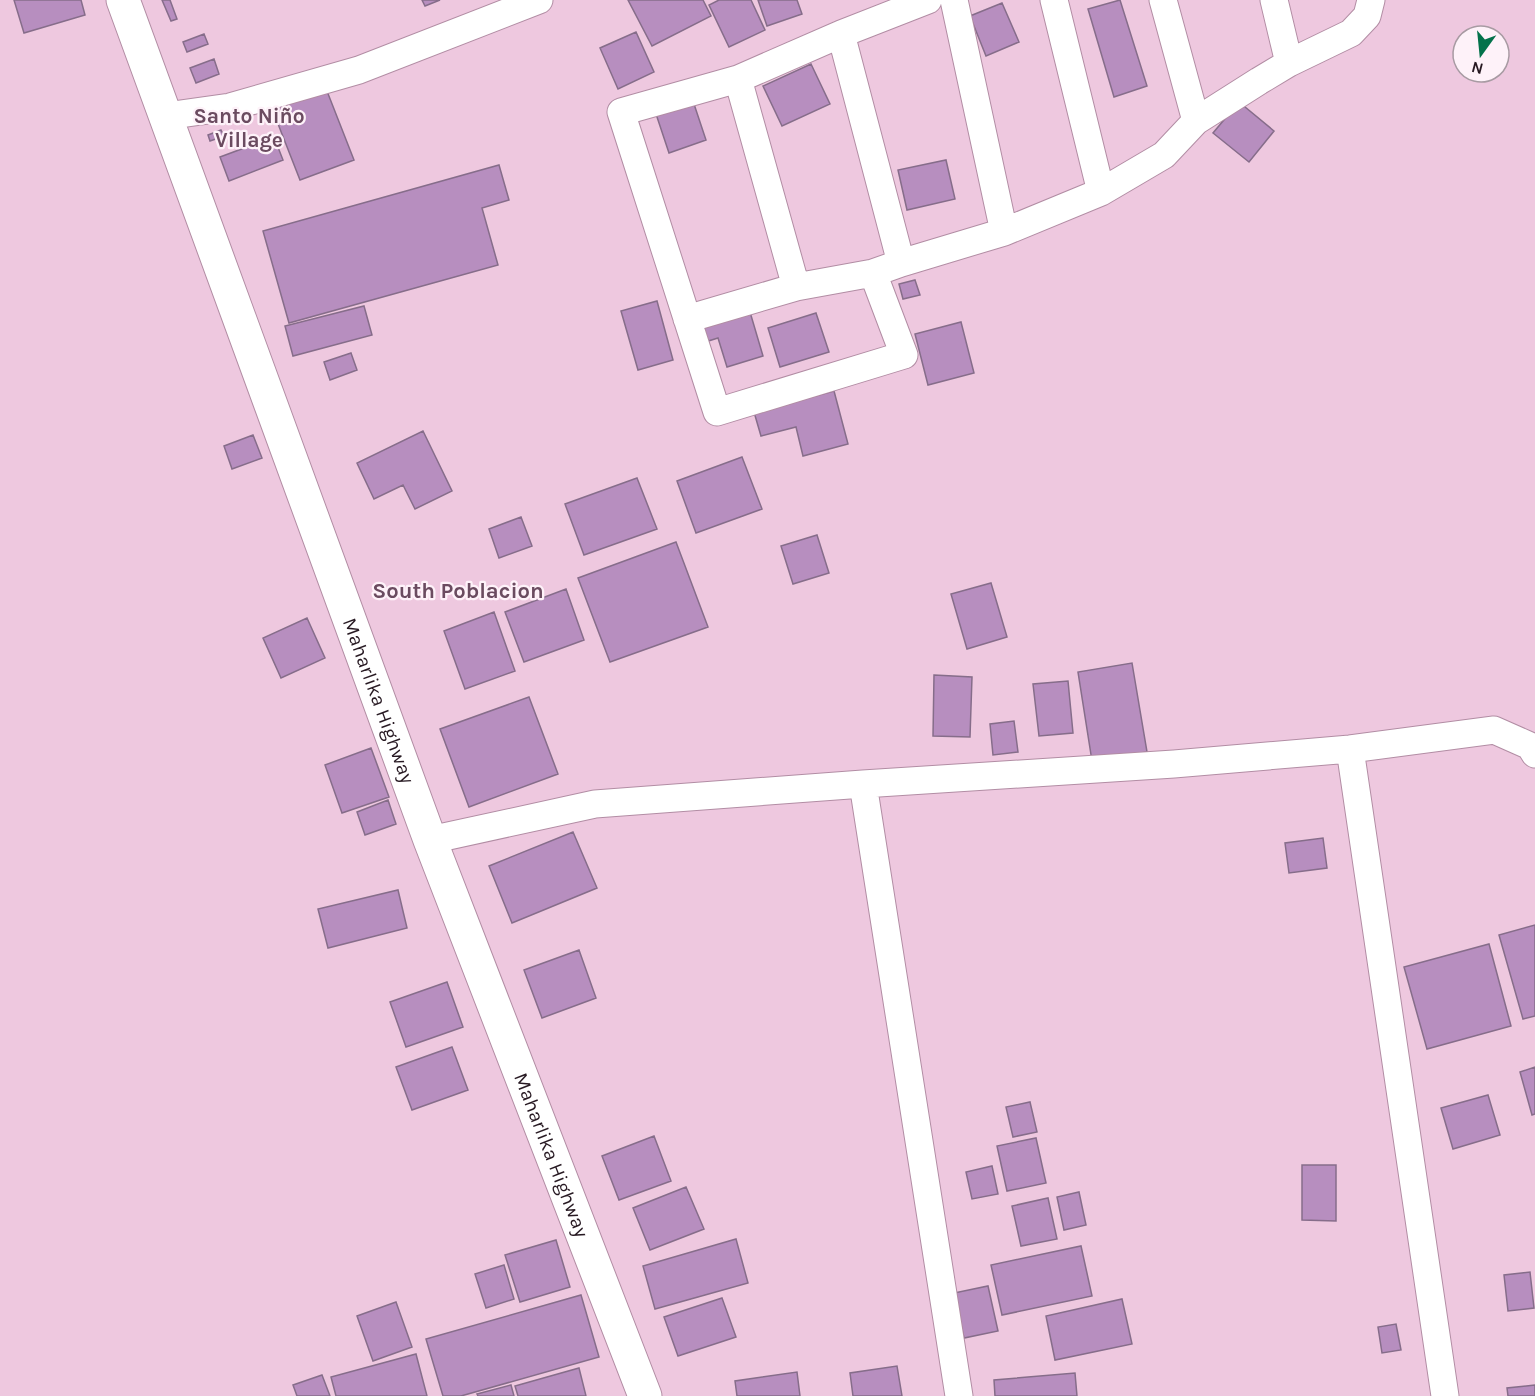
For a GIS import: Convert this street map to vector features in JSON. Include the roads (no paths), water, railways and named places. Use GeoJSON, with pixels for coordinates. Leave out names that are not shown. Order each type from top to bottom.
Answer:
{"type":"FeatureCollection","features":[{"type":"Feature","properties":{"kind":"highway","name":"Maharlika Highway"},"geometry":{"type":"LineString","coordinates":[[123,0],[430,840],[645,1396]]}},
{"type":"Feature","properties":{"kind":"street"},"geometry":{"type":"LineString","coordinates":[[166,116],[230,107],[359,70],[539,0]]}},
{"type":"Feature","properties":{"kind":"street"},"geometry":{"type":"LineString","coordinates":[[873,273],[904,355],[717,412],[621,112],[738,79],[841,34],[928,0]]}},
{"type":"Feature","properties":{"kind":"street"},"geometry":{"type":"LineString","coordinates":[[954,0],[1004,232]]}},
{"type":"Feature","properties":{"kind":"street"},"geometry":{"type":"LineString","coordinates":[[1054,0],[1101,192]]}},
{"type":"Feature","properties":{"kind":"street"},"geometry":{"type":"LineString","coordinates":[[1163,0],[1196,121]]}},
{"type":"Feature","properties":{"kind":"street"},"geometry":{"type":"LineString","coordinates":[[1274,0],[1289,63]]}},
{"type":"Feature","properties":{"kind":"street"},"geometry":{"type":"LineString","coordinates":[[687,319],[796,287],[873,273],[901,262],[1004,232],[1101,192],[1164,155],[1196,121],[1289,63],[1351,33],[1367,16],[1371,0]]}},
{"type":"Feature","properties":{"kind":"street"},"geometry":{"type":"LineString","coordinates":[[841,34],[901,262]]}},
{"type":"Feature","properties":{"kind":"street"},"geometry":{"type":"LineString","coordinates":[[738,79],[796,287]]}},
{"type":"Feature","properties":{"kind":"street"},"geometry":{"type":"LineString","coordinates":[[430,840],[595,804],[1350,750],[1494,730],[1530,746],[1535,754]]}},
{"type":"Feature","properties":{"kind":"street"},"geometry":{"type":"LineString","coordinates":[[1350,750],[1445,1396]]}},
{"type":"Feature","properties":{"kind":"street"},"geometry":{"type":"LineString","coordinates":[[864,784],[958,1396]]}},
{"type":"Feature","properties":{"kind":"district","name":"Santo Niño Village"},"geometry":{"type":"Point","coordinates":[249,128]}},
{"type":"Feature","properties":{"kind":"district","name":"South Poblacion"},"geometry":{"type":"Point","coordinates":[458,591]}}]}
